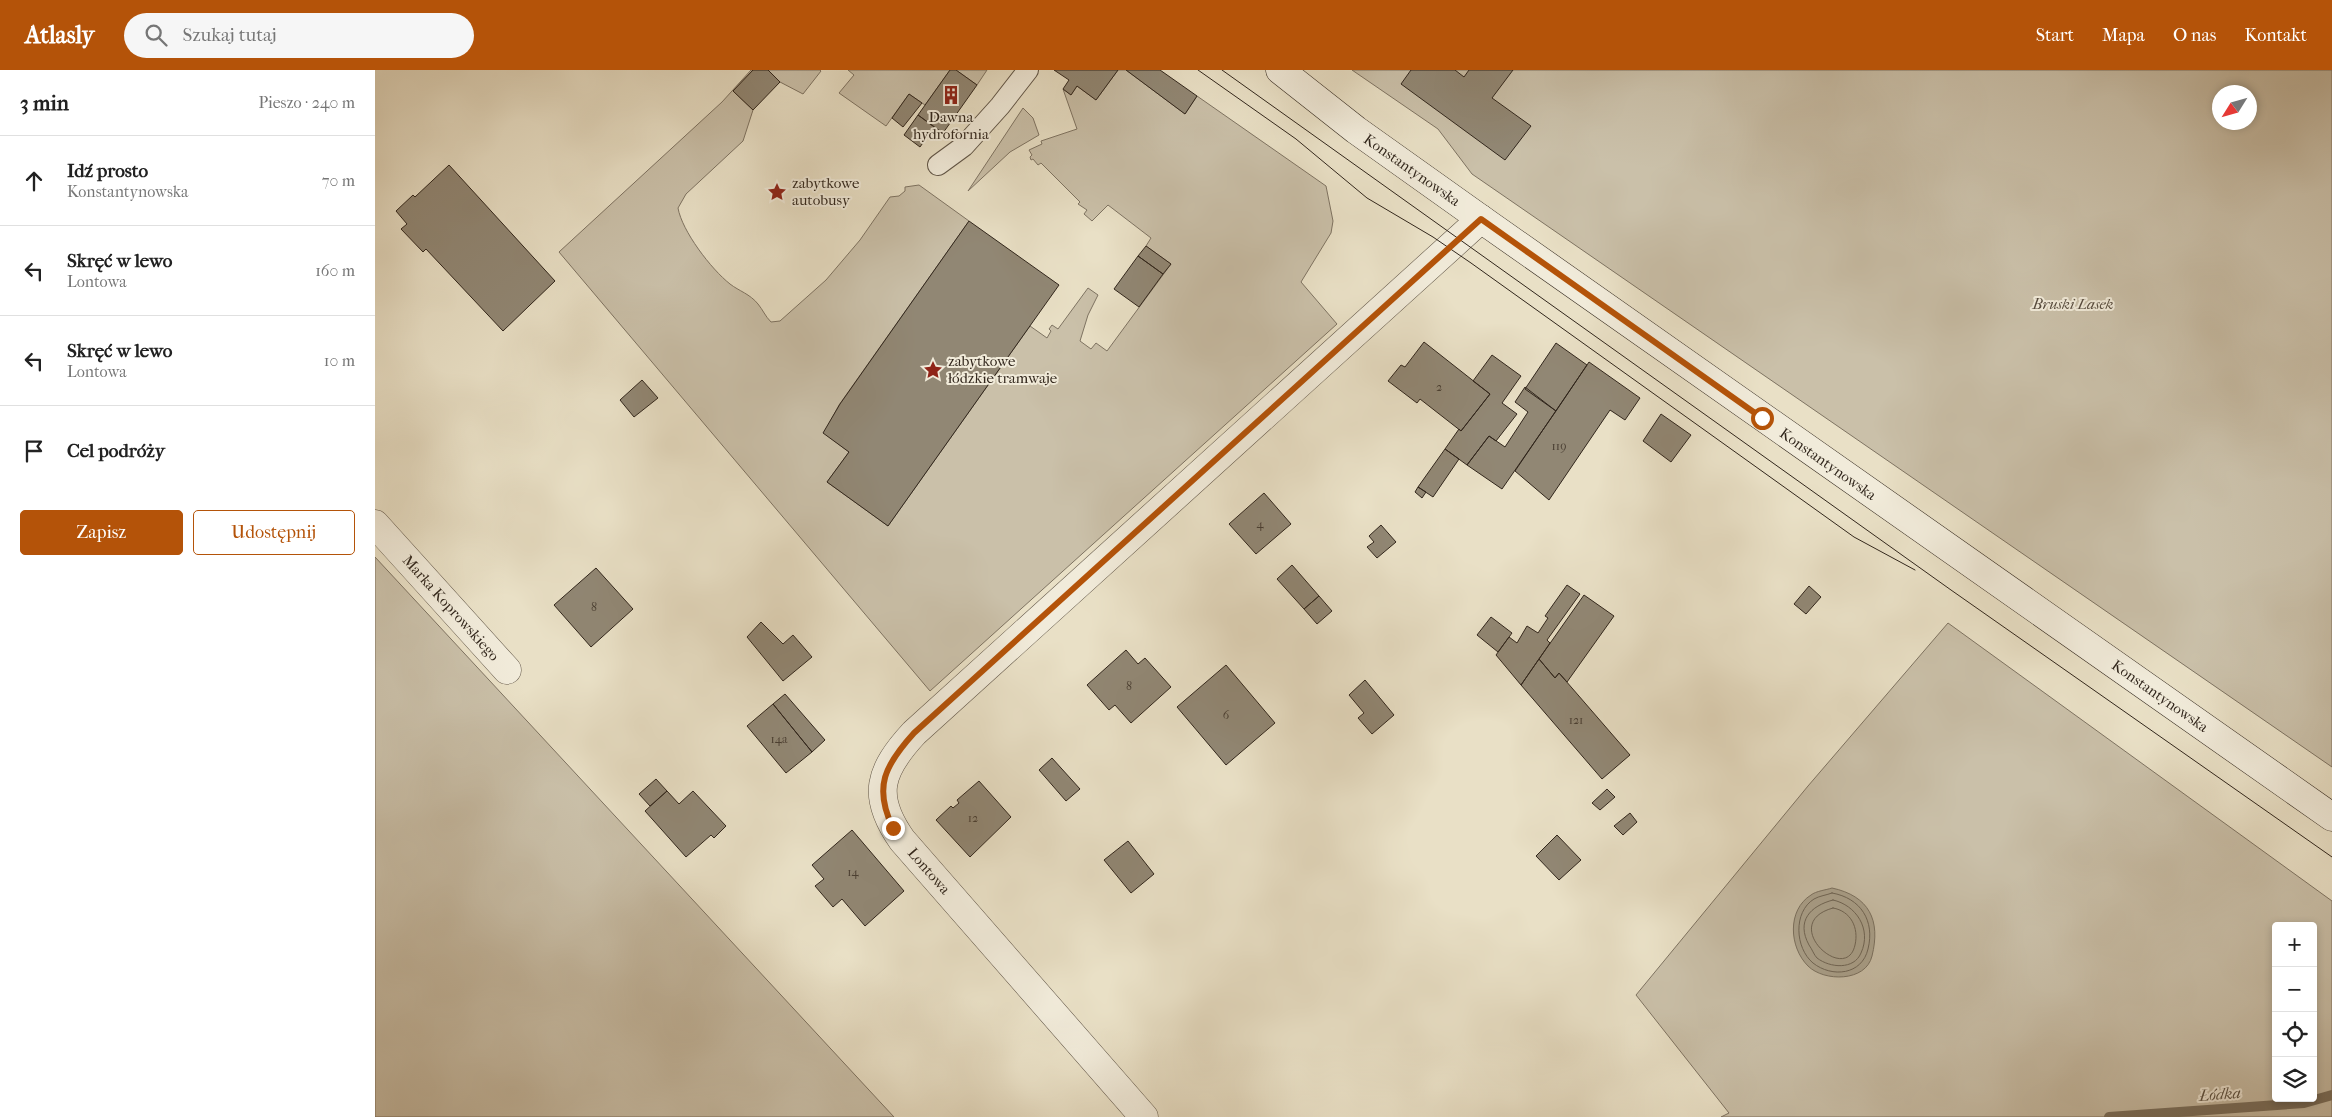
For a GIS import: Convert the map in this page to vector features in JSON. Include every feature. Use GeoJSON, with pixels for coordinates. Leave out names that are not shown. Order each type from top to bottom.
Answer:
{"type":"FeatureCollection","features":[{"type":"Feature","properties":{"kind":"street","name":"Konstantynowska"},"geometry":{"type":"LineString","coordinates":[[1280,70],[1356,130],[1481,219],[2332,817]]}},
{"type":"Feature","properties":{"kind":"street","name":"Lontowa"},"geometry":{"type":"LineString","coordinates":[[1145,1117],[902,840],[887,814],[883,794],[884,777],[891,761],[921,727],[1481,219]]}},
{"type":"Feature","properties":{"kind":"street","name":"Marka Koprowskiego"},"geometry":{"type":"LineString","coordinates":[[375,524],[507,670]]}},
{"type":"Feature","properties":{"kind":"lane"},"geometry":{"type":"LineString","coordinates":[[938,165],[964,146],[1000,106],[1028,70]]}},
{"type":"Feature","properties":{"kind":"green space"},"geometry":{"type":"Polygon","coordinates":[[[753,70],[733,91],[753,110],[743,141],[686,194],[678,208],[691,238],[714,269],[730,284],[755,301],[771,322],[780,321],[826,280],[860,240],[890,197],[899,196],[905,191],[905,187],[919,185],[969,221],[839,405],[824,433],[849,452],[827,482],[888,526],[1030,326],[1047,338],[1052,325],[1058,329],[1088,288],[1098,295],[1088,315],[1080,341],[1091,349],[1096,343],[1107,351],[1171,264],[1146,246],[1151,238],[1108,205],[1092,221],[1084,214],[1087,210],[1078,204],[1080,202],[1041,163],[1038,165],[1033,159],[1031,160],[1030,157],[1032,155],[1029,150],[1042,144],[1041,141],[1077,129],[1063,89],[1071,95],[1077,86],[1096,100],[1118,70],[1126,70],[1185,114],[1197,96],[1326,186],[1333,221],[1331,233],[1301,282],[1337,324],[930,691],[559,252],[722,102],[753,70]]]}},
{"type":"Feature","properties":{"kind":"green space"},"geometry":{"type":"Polygon","coordinates":[[[768,70],[821,71],[803,94],[780,82],[768,70]]]}},
{"type":"Feature","properties":{"kind":"green space"},"geometry":{"type":"Polygon","coordinates":[[[848,70],[950,70],[925,105],[909,94],[886,126],[839,93],[854,75],[848,70]]]}},
{"type":"Feature","properties":{"kind":"green space"},"geometry":{"type":"Polygon","coordinates":[[[956,70],[987,70],[977,85],[956,70]]]}},
{"type":"Feature","properties":{"kind":"green space","name":"Bruski Lasek"},"geometry":{"type":"Polygon","coordinates":[[[1352,70],[2332,70],[2332,767],[1472,174],[1438,129],[1352,70]]]}},
{"type":"Feature","properties":{"kind":"green space"},"geometry":{"type":"Polygon","coordinates":[[[1023,108],[1033,118],[1039,135],[1010,152],[968,191],[1023,108]]]}},
{"type":"Feature","properties":{"kind":"green space"},"geometry":{"type":"Polygon","coordinates":[[[375,557],[894,1117],[375,1117],[375,557]]]}},
{"type":"Feature","properties":{"kind":"green space"},"geometry":{"type":"Polygon","coordinates":[[[1948,623],[2332,901],[2332,1117],[1721,1117],[1729,1113],[1636,995],[1808,786],[1948,623]]]}},
{"type":"Feature","properties":{"kind":"water"},"geometry":{"type":"Polygon","coordinates":[[[1832,888],[1855,897],[1863,904],[1869,911],[1875,931],[1872,956],[1868,965],[1862,971],[1844,977],[1824,975],[1808,966],[1797,949],[1794,939],[1794,919],[1803,902],[1813,894],[1832,888]]]}},
{"type":"Feature","properties":{"kind":"building"},"geometry":{"type":"Polygon","coordinates":[[[753,70],[768,70],[780,82],[753,110],[733,91],[753,70]]]}},
{"type":"Feature","properties":{"kind":"building","name":"Dawna hydrofornia"},"geometry":{"type":"Polygon","coordinates":[[[950,70],[956,70],[977,85],[943,133],[918,115],[950,70]]]}},
{"type":"Feature","properties":{"kind":"building"},"geometry":{"type":"Polygon","coordinates":[[[1054,70],[1118,70],[1096,100],[1077,86],[1071,95],[1063,89],[1069,80],[1054,70]]]}},
{"type":"Feature","properties":{"kind":"building"},"geometry":{"type":"Polygon","coordinates":[[[1126,70],[1160,70],[1197,96],[1185,114],[1126,70]]]}},
{"type":"Feature","properties":{"kind":"building"},"geometry":{"type":"Polygon","coordinates":[[[1411,70],[1455,70],[1464,77],[1469,70],[1513,70],[1492,98],[1531,126],[1505,160],[1401,84],[1411,70]]]}},
{"type":"Feature","properties":{"kind":"building"},"geometry":{"type":"Polygon","coordinates":[[[909,94],[922,103],[903,127],[892,118],[909,94]]]}},
{"type":"Feature","properties":{"kind":"building"},"geometry":{"type":"Polygon","coordinates":[[[918,115],[934,127],[920,147],[904,135],[918,115]]]}},
{"type":"Feature","properties":{"kind":"building"},"geometry":{"type":"Polygon","coordinates":[[[449,165],[555,281],[503,331],[426,249],[423,252],[401,229],[407,224],[396,211],[413,195],[415,197],[449,165]]]}},
{"type":"Feature","properties":{"kind":"building"},"geometry":{"type":"Polygon","coordinates":[[[969,221],[1059,285],[888,526],[827,482],[849,452],[823,433],[840,404],[969,221]]]}},
{"type":"Feature","properties":{"kind":"building"},"geometry":{"type":"Polygon","coordinates":[[[1146,246],[1171,264],[1163,274],[1138,256],[1146,246]]]}},
{"type":"Feature","properties":{"kind":"building"},"geometry":{"type":"Polygon","coordinates":[[[1138,256],[1163,274],[1139,307],[1114,289],[1138,256]]]}},
{"type":"Feature","properties":{"kind":"building"},"geometry":{"type":"Polygon","coordinates":[[[1424,342],[1490,394],[1461,431],[1420,399],[1417,403],[1388,381],[1401,365],[1405,367],[1424,342]]]}},
{"type":"Feature","properties":{"kind":"building"},"geometry":{"type":"Polygon","coordinates":[[[1556,343],[1587,365],[1556,411],[1525,389],[1556,343]]]}},
{"type":"Feature","properties":{"kind":"building"},"geometry":{"type":"Polygon","coordinates":[[[1492,355],[1521,376],[1502,403],[1517,414],[1496,441],[1489,436],[1467,465],[1445,449],[1459,429],[1461,431],[1490,394],[1473,381],[1492,355]]]}},
{"type":"Feature","properties":{"kind":"building"},"geometry":{"type":"Polygon","coordinates":[[[1589,362],[1640,398],[1625,420],[1610,410],[1549,500],[1515,471],[1589,362]]]}},
{"type":"Feature","properties":{"kind":"building"},"geometry":{"type":"Polygon","coordinates":[[[642,380],[658,398],[634,417],[620,400],[642,380]]]}},
{"type":"Feature","properties":{"kind":"building"},"geometry":{"type":"Polygon","coordinates":[[[1525,387],[1556,411],[1502,489],[1467,465],[1489,436],[1505,447],[1528,412],[1515,402],[1525,387]]]}},
{"type":"Feature","properties":{"kind":"building"},"geometry":{"type":"Polygon","coordinates":[[[1661,414],[1691,435],[1671,462],[1643,441],[1661,414]]]}},
{"type":"Feature","properties":{"kind":"building"},"geometry":{"type":"Polygon","coordinates":[[[1445,449],[1459,459],[1433,497],[1418,487],[1445,449]]]}},
{"type":"Feature","properties":{"kind":"building"},"geometry":{"type":"Polygon","coordinates":[[[1418,487],[1426,492],[1422,498],[1415,492],[1418,487]]]}},
{"type":"Feature","properties":{"kind":"building"},"geometry":{"type":"Polygon","coordinates":[[[1264,493],[1291,524],[1256,554],[1229,524],[1264,493]]]}},
{"type":"Feature","properties":{"kind":"building"},"geometry":{"type":"Polygon","coordinates":[[[1381,525],[1396,542],[1377,558],[1367,547],[1374,542],[1369,536],[1381,525]]]}},
{"type":"Feature","properties":{"kind":"building"},"geometry":{"type":"Polygon","coordinates":[[[1292,565],[1319,596],[1304,609],[1277,579],[1292,565]]]}},
{"type":"Feature","properties":{"kind":"building"},"geometry":{"type":"Polygon","coordinates":[[[596,568],[633,609],[591,647],[554,605],[596,568]]]}},
{"type":"Feature","properties":{"kind":"building"},"geometry":{"type":"Polygon","coordinates":[[[1567,585],[1580,594],[1547,640],[1550,643],[1521,685],[1496,655],[1509,637],[1517,643],[1527,626],[1538,633],[1548,618],[1545,616],[1567,585]]]}},
{"type":"Feature","properties":{"kind":"building"},"geometry":{"type":"Polygon","coordinates":[[[1809,586],[1821,597],[1806,614],[1794,604],[1809,586]]]}},
{"type":"Feature","properties":{"kind":"building"},"geometry":{"type":"Polygon","coordinates":[[[1584,595],[1614,616],[1567,682],[1559,673],[1555,678],[1539,659],[1584,595]]]}},
{"type":"Feature","properties":{"kind":"building"},"geometry":{"type":"Polygon","coordinates":[[[1319,596],[1332,611],[1317,624],[1304,609],[1319,596]]]}},
{"type":"Feature","properties":{"kind":"building"},"geometry":{"type":"Polygon","coordinates":[[[1491,617],[1512,633],[1498,652],[1477,635],[1491,617]]]}},
{"type":"Feature","properties":{"kind":"building"},"geometry":{"type":"Polygon","coordinates":[[[761,622],[783,644],[793,635],[812,657],[783,681],[747,637],[761,622]]]}},
{"type":"Feature","properties":{"kind":"building"},"geometry":{"type":"Polygon","coordinates":[[[1126,650],[1138,664],[1145,658],[1171,687],[1131,723],[1115,705],[1109,710],[1087,685],[1126,650]]]}},
{"type":"Feature","properties":{"kind":"building"},"geometry":{"type":"Polygon","coordinates":[[[1539,659],[1555,678],[1559,673],[1630,755],[1602,779],[1521,685],[1539,659]]]}},
{"type":"Feature","properties":{"kind":"building"},"geometry":{"type":"Polygon","coordinates":[[[1226,665],[1275,723],[1226,765],[1177,707],[1226,665]]]}},
{"type":"Feature","properties":{"kind":"building"},"geometry":{"type":"Polygon","coordinates":[[[1365,680],[1394,715],[1372,734],[1358,718],[1364,713],[1349,695],[1365,680]]]}},
{"type":"Feature","properties":{"kind":"building"},"geometry":{"type":"Polygon","coordinates":[[[785,694],[825,740],[812,752],[773,704],[785,694]]]}},
{"type":"Feature","properties":{"kind":"building"},"geometry":{"type":"Polygon","coordinates":[[[773,704],[812,752],[786,773],[747,726],[773,704]]]}},
{"type":"Feature","properties":{"kind":"building"},"geometry":{"type":"Polygon","coordinates":[[[1052,758],[1080,789],[1066,801],[1039,770],[1052,758]]]}},
{"type":"Feature","properties":{"kind":"building"},"geometry":{"type":"Polygon","coordinates":[[[656,779],[667,791],[650,806],[639,794],[656,779]]]}},
{"type":"Feature","properties":{"kind":"building"},"geometry":{"type":"Polygon","coordinates":[[[979,781],[1011,817],[970,857],[936,820],[951,806],[953,808],[959,803],[957,800],[979,781]]]}},
{"type":"Feature","properties":{"kind":"building"},"geometry":{"type":"Polygon","coordinates":[[[1607,789],[1615,797],[1600,810],[1592,803],[1607,789]]]}},
{"type":"Feature","properties":{"kind":"building"},"geometry":{"type":"Polygon","coordinates":[[[667,791],[679,804],[693,791],[726,826],[714,838],[711,835],[686,857],[645,811],[667,791]]]}},
{"type":"Feature","properties":{"kind":"building"},"geometry":{"type":"Polygon","coordinates":[[[1630,813],[1637,822],[1623,835],[1614,826],[1630,813]]]}},
{"type":"Feature","properties":{"kind":"building"},"geometry":{"type":"Polygon","coordinates":[[[852,830],[904,891],[865,926],[842,899],[833,907],[815,886],[824,879],[812,865],[852,830]]]}},
{"type":"Feature","properties":{"kind":"building"},"geometry":{"type":"Polygon","coordinates":[[[1557,835],[1581,860],[1559,880],[1536,856],[1557,835]]]}},
{"type":"Feature","properties":{"kind":"building"},"geometry":{"type":"Polygon","coordinates":[[[1128,841],[1154,874],[1131,893],[1104,860],[1128,841]]]}},
{"type":"Feature","properties":{"kind":"waterway","name":"Łódka"},"geometry":{"type":"LineString","coordinates":[[2109,1117],[2304,1103],[2332,1095]]}},
{"type":"Feature","properties":{"kind":"tram line"},"geometry":{"type":"LineString","coordinates":[[1198,70],[1296,139],[1367,198],[1433,237],[1471,263],[1854,537],[1915,570]]}},
{"type":"Feature","properties":{"kind":"tram line"},"geometry":{"type":"LineString","coordinates":[[1222,70],[1951,590],[2332,857]]}},
{"type":"Feature","properties":{"kind":"place","name":"Dawna hydrofornia"},"geometry":{"type":"Point","coordinates":[951,95]}},
{"type":"Feature","properties":{"kind":"place","name":"zabytkowe autobusy"},"geometry":{"type":"Point","coordinates":[777,192]}},
{"type":"Feature","properties":{"kind":"place","name":"zabytkowe łódzkie tramwaje"},"geometry":{"type":"Point","coordinates":[933,370]}},
{"type":"Feature","properties":{"kind":"route"},"geometry":{"type":"LineString","coordinates":[[893,828],[887,814],[883,794],[884,777],[891,761],[914,733],[1481,219],[1762,418]]}}]}
